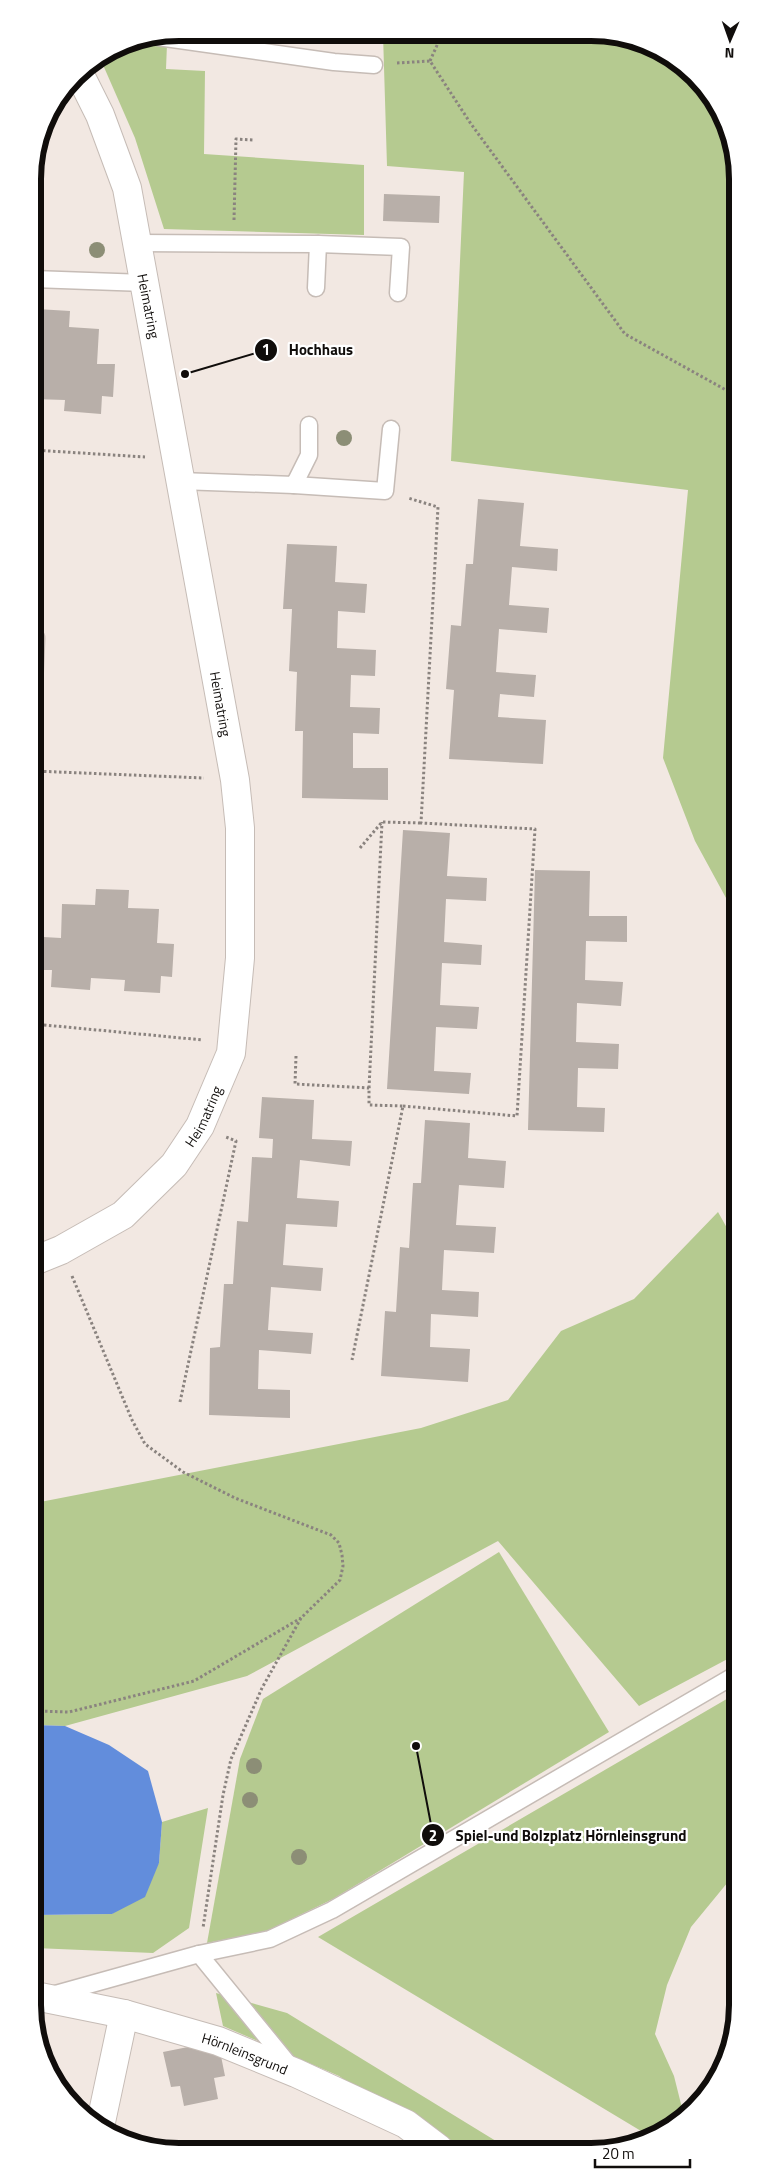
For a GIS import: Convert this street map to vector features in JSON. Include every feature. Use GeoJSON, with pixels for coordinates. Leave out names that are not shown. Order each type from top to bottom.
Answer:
{"type":"FeatureCollection","features":[{"type":"Feature","properties":{"kind":"street","name":"Heimatring"},"geometry":{"type":"LineString","coordinates":[[41,1259],[61,1250],[123,1215],[174,1165],[200,1126],[231,1053],[240,958],[240,837],[235,780],[127,188],[100,116],[83,80]]}},
{"type":"Feature","properties":{"kind":"street","name":"Hörnleinsgrund"},"geometry":{"type":"LineString","coordinates":[[41,1996],[124,2014],[218,2041],[296,2073],[406,2124],[431,2143]]}},
{"type":"Feature","properties":{"kind":"street"},"geometry":{"type":"LineString","coordinates":[[102,2118],[124,2014]]}},
{"type":"Feature","properties":{"kind":"lane"},"geometry":{"type":"LineString","coordinates":[[186,41],[334,62],[374,65]]}},
{"type":"Feature","properties":{"kind":"lane"},"geometry":{"type":"LineString","coordinates":[[137,243],[318,244],[401,247],[398,293]]}},
{"type":"Feature","properties":{"kind":"lane"},"geometry":{"type":"LineString","coordinates":[[316,288],[318,244]]}},
{"type":"Feature","properties":{"kind":"lane"},"geometry":{"type":"LineString","coordinates":[[42,279],[145,283]]}},
{"type":"Feature","properties":{"kind":"lane"},"geometry":{"type":"LineString","coordinates":[[294,485],[309,455],[310,425]]}},
{"type":"Feature","properties":{"kind":"lane"},"geometry":{"type":"LineString","coordinates":[[179,470],[294,485],[385,492],[391,429]]}},
{"type":"Feature","properties":{"kind":"lane"},"geometry":{"type":"LineString","coordinates":[[41,1996],[199,1954],[270,1939],[332,1910],[728,1679]]}},
{"type":"Feature","properties":{"kind":"lane"},"geometry":{"type":"LineString","coordinates":[[199,1954],[296,2073]]}},
{"type":"Feature","properties":{"kind":"path"},"geometry":{"type":"LineString","coordinates":[[430,61],[439,41]]}},
{"type":"Feature","properties":{"kind":"path"},"geometry":{"type":"LineString","coordinates":[[374,65],[430,61]]}},
{"type":"Feature","properties":{"kind":"path"},"geometry":{"type":"LineString","coordinates":[[430,61],[477,132],[625,334],[729,392]]}},
{"type":"Feature","properties":{"kind":"path"},"geometry":{"type":"LineString","coordinates":[[233,243],[236,139],[253,140]]}},
{"type":"Feature","properties":{"kind":"path"},"geometry":{"type":"LineString","coordinates":[[42,451],[179,470]]}},
{"type":"Feature","properties":{"kind":"path"},"geometry":{"type":"LineString","coordinates":[[385,492],[438,507],[421,823]]}},
{"type":"Feature","properties":{"kind":"path"},"geometry":{"type":"LineString","coordinates":[[42,771],[235,780]]}},
{"type":"Feature","properties":{"kind":"path"},"geometry":{"type":"LineString","coordinates":[[382,822],[535,829],[517,1116],[403,1106],[369,1105],[368,1088],[382,822]]}},
{"type":"Feature","properties":{"kind":"path"},"geometry":{"type":"LineString","coordinates":[[360,848],[382,822]]}},
{"type":"Feature","properties":{"kind":"path"},"geometry":{"type":"LineString","coordinates":[[42,1025],[233,1043]]}},
{"type":"Feature","properties":{"kind":"path"},"geometry":{"type":"LineString","coordinates":[[296,1056],[294,1084],[368,1088]]}},
{"type":"Feature","properties":{"kind":"path"},"geometry":{"type":"LineString","coordinates":[[352,1360],[403,1106]]}},
{"type":"Feature","properties":{"kind":"path"},"geometry":{"type":"LineString","coordinates":[[180,1402],[236,1141],[200,1126]]}},
{"type":"Feature","properties":{"kind":"path"},"geometry":{"type":"LineString","coordinates":[[41,1711],[69,1712],[194,1681],[301,1618],[340,1580],[343,1566],[339,1543],[331,1535],[235,1498],[182,1472],[145,1444],[132,1420],[61,1250]]}},
{"type":"Feature","properties":{"kind":"path"},"geometry":{"type":"LineString","coordinates":[[199,1954],[223,1795],[231,1759],[262,1688],[301,1618]]}},
{"type":"Feature","properties":{"kind":"green space"},"geometry":{"type":"Polygon","coordinates":[[[383,41],[591,41],[618,44],[652,55],[668,64],[700,95],[718,126],[726,152],[729,179],[729,903],[695,841],[663,758],[688,490],[451,461],[464,172],[387,166],[383,41]]]}},
{"type":"Feature","properties":{"kind":"green space"},"geometry":{"type":"Polygon","coordinates":[[[167,44],[166,69],[205,71],[204,154],[364,165],[364,235],[164,229],[135,138],[103,65],[118,55],[144,46],[167,44]]]}},
{"type":"Feature","properties":{"kind":"green space"},"geometry":{"type":"Polygon","coordinates":[[[718,1212],[728,1231],[728,1659],[639,1706],[498,1541],[247,1676],[65,1726],[41,1725],[41,1502],[421,1428],[508,1400],[561,1331],[634,1299],[718,1212]]]}},
{"type":"Feature","properties":{"kind":"green space"},"geometry":{"type":"Polygon","coordinates":[[[499,1552],[609,1732],[333,1899],[267,1931],[207,1943],[240,1759],[263,1699],[499,1552]]]}},
{"type":"Feature","properties":{"kind":"green space"},"geometry":{"type":"Polygon","coordinates":[[[728,1698],[728,1882],[691,1927],[667,1985],[655,2034],[674,2076],[682,2109],[660,2124],[643,2132],[318,1937],[728,1698]]]}},
{"type":"Feature","properties":{"kind":"green space"},"geometry":{"type":"Polygon","coordinates":[[[208,1808],[189,1928],[153,1953],[41,1948],[41,1915],[112,1914],[159,1863],[162,1822],[208,1808]]]}},
{"type":"Feature","properties":{"kind":"green space"},"geometry":{"type":"Polygon","coordinates":[[[216,1993],[287,2013],[499,2143],[436,2143],[339,2076],[223,2026],[216,1993]]]}},
{"type":"Feature","properties":{"kind":"water"},"geometry":{"type":"Polygon","coordinates":[[[41,1725],[65,1726],[109,1745],[148,1771],[162,1822],[159,1863],[145,1897],[112,1914],[41,1915],[41,1725]]]}},
{"type":"Feature","properties":{"kind":"building"},"geometry":{"type":"Polygon","coordinates":[[[384,194],[440,196],[439,223],[383,221],[384,194]]]}},
{"type":"Feature","properties":{"kind":"building"},"geometry":{"type":"Polygon","coordinates":[[[42,309],[70,311],[69,327],[99,329],[97,364],[115,364],[113,397],[102,396],[101,414],[64,411],[65,400],[42,399],[42,309]]]}},
{"type":"Feature","properties":{"kind":"building"},"geometry":{"type":"Polygon","coordinates":[[[478,499],[524,503],[520,546],[558,549],[557,571],[512,567],[509,605],[549,608],[547,633],[499,629],[496,672],[536,675],[534,697],[500,694],[498,717],[546,720],[543,764],[449,759],[454,690],[446,689],[451,625],[461,626],[466,564],[473,564],[478,499]]]}},
{"type":"Feature","properties":{"kind":"building"},"geometry":{"type":"Polygon","coordinates":[[[287,544],[337,546],[335,582],[367,584],[365,613],[338,611],[337,648],[376,650],[375,676],[351,675],[350,707],[380,708],[379,734],[353,733],[353,768],[388,768],[388,800],[302,798],[303,731],[295,731],[297,672],[289,671],[292,609],[283,609],[287,544]]]}},
{"type":"Feature","properties":{"kind":"building"},"geometry":{"type":"Polygon","coordinates":[[[403,830],[450,833],[447,876],[487,878],[486,901],[446,899],[444,942],[482,945],[481,965],[442,963],[440,1005],[479,1007],[477,1029],[436,1027],[434,1071],[471,1073],[469,1094],[387,1089],[403,830]]]}},
{"type":"Feature","properties":{"kind":"building"},"geometry":{"type":"Polygon","coordinates":[[[535,870],[590,871],[589,916],[627,916],[627,942],[586,941],[585,980],[623,982],[621,1006],[577,1003],[576,1042],[619,1044],[618,1069],[578,1068],[577,1107],[605,1108],[604,1132],[528,1130],[535,870]]]}},
{"type":"Feature","properties":{"kind":"building"},"geometry":{"type":"Polygon","coordinates":[[[96,889],[129,890],[128,908],[159,909],[157,943],[174,944],[172,977],[161,976],[160,993],[124,991],[125,980],[91,978],[90,990],[51,987],[52,970],[42,970],[43,937],[61,938],[62,904],[95,905],[96,889]]]}},
{"type":"Feature","properties":{"kind":"building"},"geometry":{"type":"Polygon","coordinates":[[[262,1097],[314,1100],[312,1139],[352,1141],[350,1166],[300,1160],[297,1198],[339,1201],[337,1227],[286,1224],[283,1265],[323,1268],[321,1291],[271,1287],[268,1330],[313,1333],[311,1354],[259,1350],[258,1389],[290,1390],[290,1418],[209,1415],[210,1348],[220,1347],[224,1284],[233,1284],[237,1221],[248,1222],[252,1157],[272,1158],[273,1139],[259,1138],[262,1097]]]}},
{"type":"Feature","properties":{"kind":"building"},"geometry":{"type":"Polygon","coordinates":[[[425,1120],[470,1123],[468,1158],[506,1161],[504,1188],[459,1185],[456,1225],[496,1227],[494,1253],[444,1250],[442,1290],[479,1292],[478,1317],[431,1314],[430,1347],[470,1349],[468,1382],[381,1376],[385,1311],[396,1312],[400,1247],[409,1248],[413,1183],[421,1183],[425,1120]]]}},
{"type":"Feature","properties":{"kind":"building"},"geometry":{"type":"Polygon","coordinates":[[[218,2041],[225,2076],[214,2078],[218,2099],[184,2106],[180,2086],[171,2087],[163,2052],[218,2041]]]}},
{"type":"Feature","properties":{"kind":"place","name":"Hochhaus"},"geometry":{"type":"Point","coordinates":[185,374]}},
{"type":"Feature","properties":{"kind":"place","name":"Spiel-und Bolzplatz Hörnleinsgrund"},"geometry":{"type":"Point","coordinates":[416,1746]}}]}
